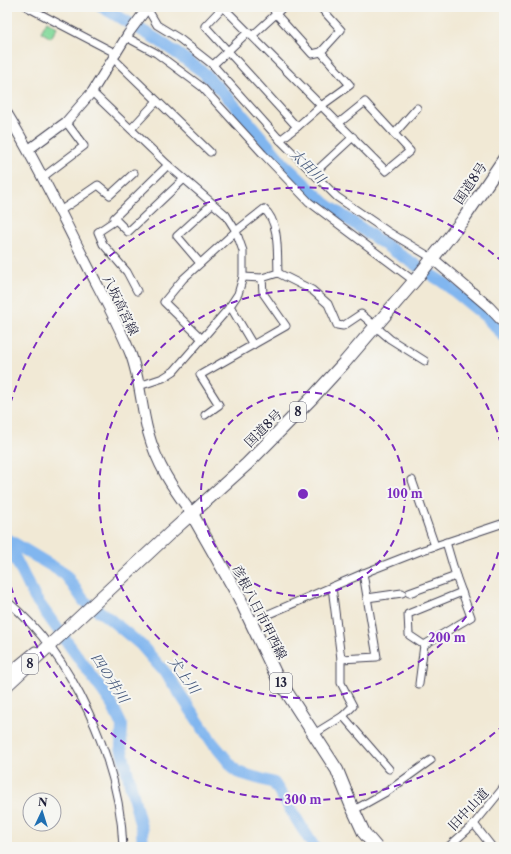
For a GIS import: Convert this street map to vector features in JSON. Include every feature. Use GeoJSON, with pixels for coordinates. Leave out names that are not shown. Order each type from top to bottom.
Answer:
{"type":"FeatureCollection","features":[{"type":"Feature","properties":{"kind":"main road","name":"八坂高宮線"},"geometry":{"type":"LineString","coordinates":[[7,114],[43,177],[118,326],[131,356],[148,431],[159,463],[172,488],[192,514]]}},
{"type":"Feature","properties":{"kind":"main road","name":"国道8号"},"geometry":{"type":"LineString","coordinates":[[7,685],[169,534],[247,464],[307,404],[376,327],[415,280],[462,221],[504,159]]}},
{"type":"Feature","properties":{"kind":"main road"},"geometry":{"type":"LineString","coordinates":[[430,260],[489,307],[504,323]]}},
{"type":"Feature","properties":{"kind":"main road","name":"彦根八日市甲西線"},"geometry":{"type":"LineString","coordinates":[[192,514],[238,597],[277,677],[337,770],[364,833],[376,847]]}},
{"type":"Feature","properties":{"kind":"street"},"geometry":{"type":"LineString","coordinates":[[27,7],[115,57],[157,101],[210,152]]}},
{"type":"Feature","properties":{"kind":"street"},"geometry":{"type":"LineString","coordinates":[[28,150],[66,122],[92,92],[147,7],[157,25],[180,39],[213,65],[280,140],[313,174],[344,201],[430,260]]}},
{"type":"Feature","properties":{"kind":"street"},"geometry":{"type":"LineString","coordinates":[[297,128],[205,26],[223,7],[321,106],[338,123],[386,171],[410,151],[365,102],[338,123]]}},
{"type":"Feature","properties":{"kind":"street"},"geometry":{"type":"LineString","coordinates":[[272,7],[276,14],[312,54],[320,52],[341,30],[320,7]]}},
{"type":"Feature","properties":{"kind":"street"},"geometry":{"type":"LineString","coordinates":[[213,65],[227,51],[283,7]]}},
{"type":"Feature","properties":{"kind":"street"},"geometry":{"type":"LineString","coordinates":[[127,36],[156,53],[202,86],[263,154],[309,202],[415,280]]}},
{"type":"Feature","properties":{"kind":"street"},"geometry":{"type":"LineString","coordinates":[[280,140],[297,128],[321,106],[350,85],[320,52]]}},
{"type":"Feature","properties":{"kind":"street"},"geometry":{"type":"LineString","coordinates":[[92,92],[168,166],[226,215],[236,232],[243,251],[243,277],[238,294],[230,306],[174,371],[163,378],[139,386]]}},
{"type":"Feature","properties":{"kind":"street"},"geometry":{"type":"LineString","coordinates":[[131,129],[157,101]]}},
{"type":"Feature","properties":{"kind":"street"},"geometry":{"type":"LineString","coordinates":[[394,134],[417,108]]}},
{"type":"Feature","properties":{"kind":"street"},"geometry":{"type":"LineString","coordinates":[[43,177],[84,146],[66,122]]}},
{"type":"Feature","properties":{"kind":"street"},"geometry":{"type":"LineString","coordinates":[[313,174],[352,137]]}},
{"type":"Feature","properties":{"kind":"street"},"geometry":{"type":"LineString","coordinates":[[168,166],[114,218],[128,232],[184,179]]}},
{"type":"Feature","properties":{"kind":"street"},"geometry":{"type":"LineString","coordinates":[[60,211],[98,185],[110,195],[134,173]]}},
{"type":"Feature","properties":{"kind":"street"},"geometry":{"type":"LineString","coordinates":[[200,263],[177,236],[212,204]]}},
{"type":"Feature","properties":{"kind":"street"},"geometry":{"type":"LineString","coordinates":[[202,339],[164,302],[183,279],[200,263],[264,209],[269,214],[275,226],[278,273]]}},
{"type":"Feature","properties":{"kind":"street"},"geometry":{"type":"LineString","coordinates":[[116,220],[98,232],[103,244],[127,272],[137,291]]}},
{"type":"Feature","properties":{"kind":"street"},"geometry":{"type":"LineString","coordinates":[[243,277],[262,278],[278,273],[290,278],[312,290],[328,304],[337,325],[343,326],[361,314],[390,339],[425,361]]}},
{"type":"Feature","properties":{"kind":"street"},"geometry":{"type":"LineString","coordinates":[[205,415],[218,405],[200,375],[286,326],[263,293],[262,278]]}},
{"type":"Feature","properties":{"kind":"street"},"geometry":{"type":"LineString","coordinates":[[230,306],[253,345]]}},
{"type":"Feature","properties":{"kind":"street"},"geometry":{"type":"LineString","coordinates":[[412,480],[435,546]]}},
{"type":"Feature","properties":{"kind":"street"},"geometry":{"type":"LineString","coordinates":[[250,622],[363,573],[504,522]]}},
{"type":"Feature","properties":{"kind":"street"},"geometry":{"type":"LineString","coordinates":[[424,645],[471,617],[456,576],[446,542]]}},
{"type":"Feature","properties":{"kind":"street"},"geometry":{"type":"LineString","coordinates":[[341,659],[378,657],[363,573]]}},
{"type":"Feature","properties":{"kind":"street"},"geometry":{"type":"LineString","coordinates":[[367,598],[406,593],[456,576]]}},
{"type":"Feature","properties":{"kind":"street"},"geometry":{"type":"LineString","coordinates":[[314,734],[343,716],[353,706],[341,683],[341,659],[332,587]]}},
{"type":"Feature","properties":{"kind":"street"},"geometry":{"type":"LineString","coordinates":[[424,645],[409,635],[408,614],[462,592]]}},
{"type":"Feature","properties":{"kind":"street"},"geometry":{"type":"LineString","coordinates":[[7,601],[24,615],[48,647],[74,684],[93,722],[114,790],[122,827],[122,847]]}},
{"type":"Feature","properties":{"kind":"street"},"geometry":{"type":"LineString","coordinates":[[419,684],[424,645]]}},
{"type":"Feature","properties":{"kind":"street"},"geometry":{"type":"LineString","coordinates":[[7,673],[35,650],[48,647]]}},
{"type":"Feature","properties":{"kind":"street"},"geometry":{"type":"LineString","coordinates":[[343,716],[389,769]]}},
{"type":"Feature","properties":{"kind":"street"},"geometry":{"type":"LineString","coordinates":[[354,810],[388,791],[431,760]]}},
{"type":"Feature","properties":{"kind":"street","name":"旧中山道"},"geometry":{"type":"LineString","coordinates":[[448,847],[474,824],[504,787]]}},
{"type":"Feature","properties":{"kind":"street"},"geometry":{"type":"LineString","coordinates":[[474,824],[492,847]]}},
{"type":"Feature","properties":{"kind":"green space"},"geometry":{"type":"Polygon","coordinates":[[[47,21],[57,27],[51,38],[41,32],[47,21]]]}},
{"type":"Feature","properties":{"kind":"waterway","name":"太田川"},"geometry":{"type":"LineString","coordinates":[[102,7],[158,40],[203,72],[230,100],[284,164],[326,204],[397,253],[444,283],[485,316],[504,336]]}},
{"type":"Feature","properties":{"kind":"waterway","name":"犬上川"},"geometry":{"type":"LineString","coordinates":[[7,539],[65,574],[84,601],[106,616],[141,645],[168,676],[212,742],[237,772],[274,783],[314,847]]}},
{"type":"Feature","properties":{"kind":"waterway","name":"四の井川"},"geometry":{"type":"LineString","coordinates":[[7,542],[35,598],[110,701],[122,726],[121,747],[142,831],[143,847]]}}]}
